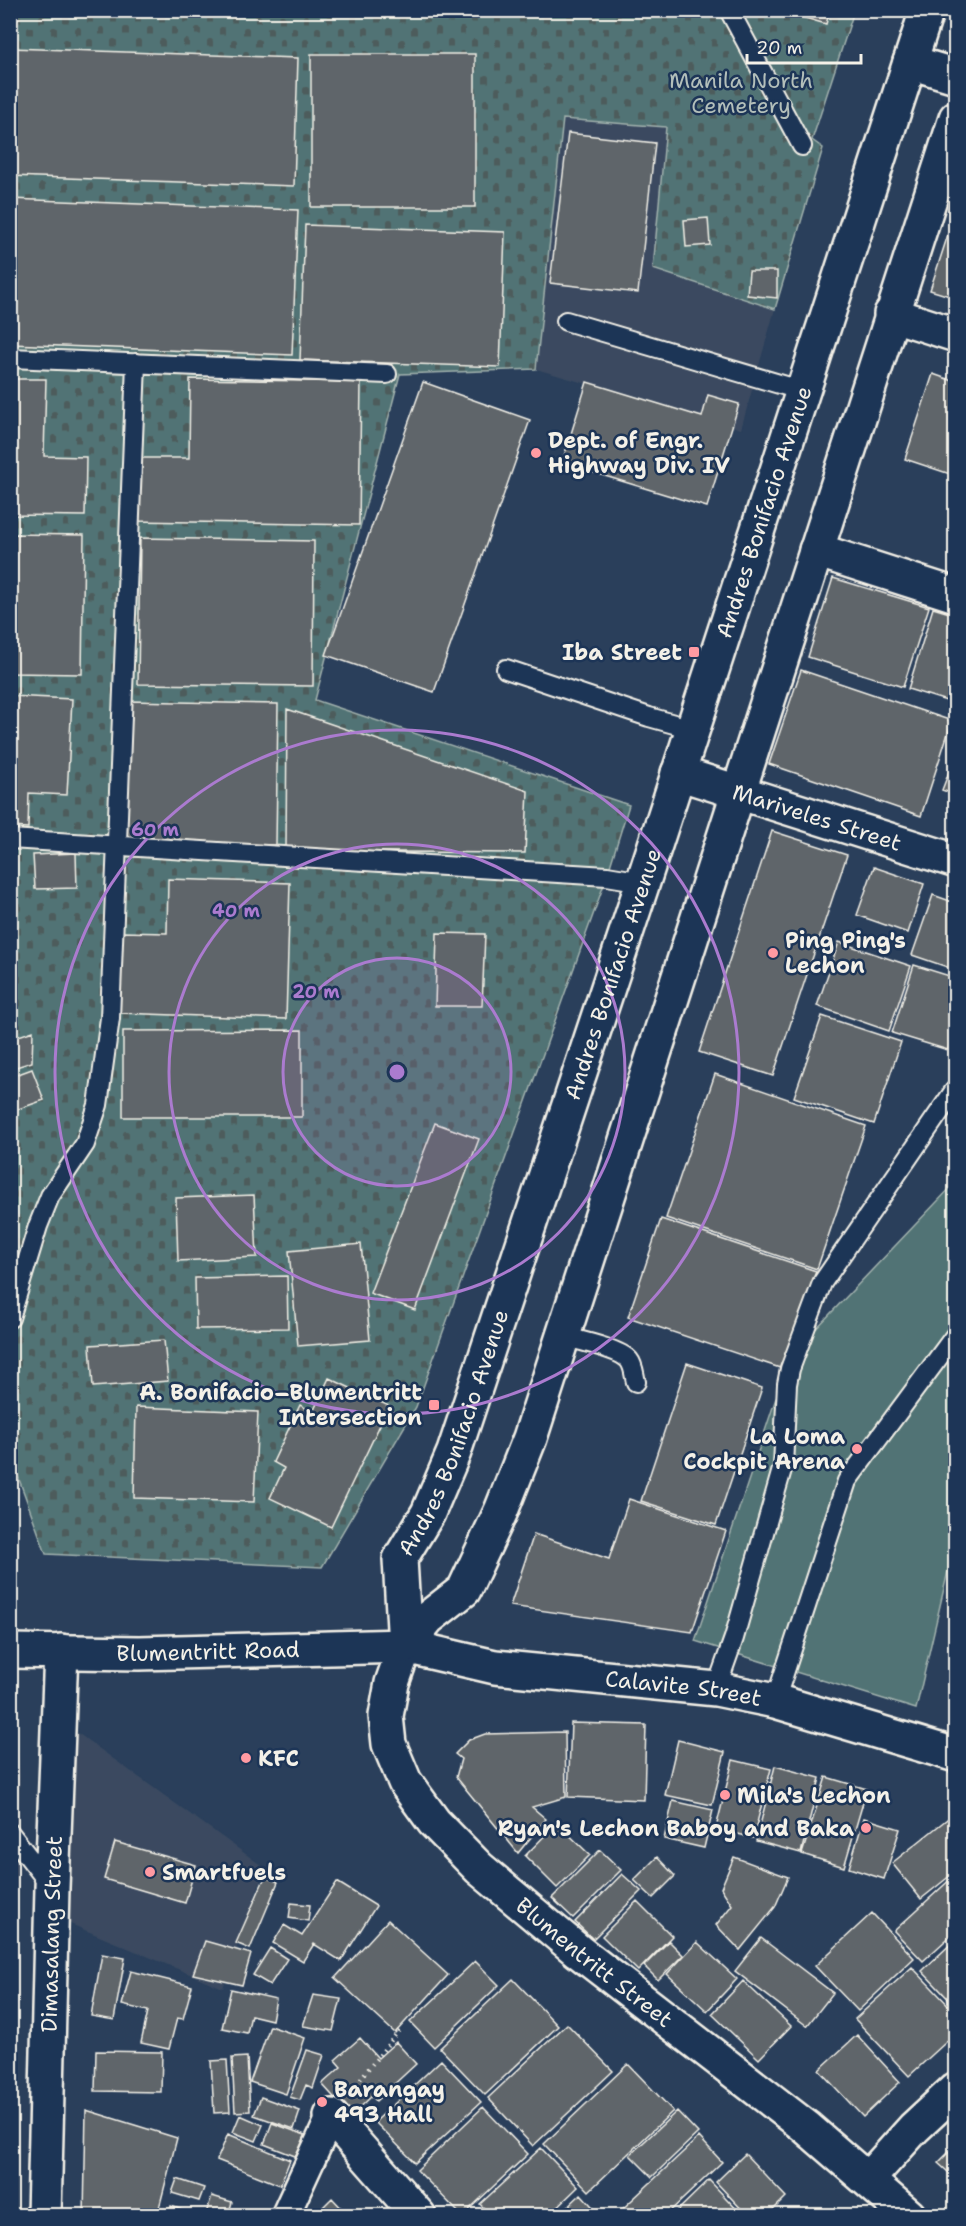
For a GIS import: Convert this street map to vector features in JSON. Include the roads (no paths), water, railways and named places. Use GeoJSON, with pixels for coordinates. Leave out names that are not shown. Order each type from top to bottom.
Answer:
{"type":"FeatureCollection","features":[{"type":"Feature","properties":{"kind":"main road","name":"Andres Bonifacio Avenue"},"geometry":{"type":"LineString","coordinates":[[405,1646],[400,1559],[428,1513],[454,1452],[643,882],[927,10]]}},
{"type":"Feature","properties":{"kind":"main road"},"geometry":{"type":"LineString","coordinates":[[910,62],[956,76]]}},
{"type":"Feature","properties":{"kind":"main road"},"geometry":{"type":"LineString","coordinates":[[405,1646],[428,1618],[464,1590],[501,1511],[530,1438],[956,118]]}},
{"type":"Feature","properties":{"kind":"main road"},"geometry":{"type":"LineString","coordinates":[[891,314],[956,335]]}},
{"type":"Feature","properties":{"kind":"main road"},"geometry":{"type":"LineString","coordinates":[[816,550],[956,595]]}},
{"type":"Feature","properties":{"kind":"main road","name":"Mariveles Street"},"geometry":{"type":"LineString","coordinates":[[678,773],[956,861]]}},
{"type":"Feature","properties":{"kind":"main road","name":"Blumentritt Road"},"geometry":{"type":"LineString","coordinates":[[10,1651],[139,1653],[405,1646]]}},
{"type":"Feature","properties":{"kind":"main road","name":"Calavite Street"},"geometry":{"type":"LineString","coordinates":[[405,1646],[495,1667],[716,1689],[776,1701],[956,1755]]}},
{"type":"Feature","properties":{"kind":"main road","name":"Blumentritt Street"},"geometry":{"type":"LineString","coordinates":[[405,1646],[392,1683],[386,1716],[389,1744],[405,1782],[434,1822],[479,1868],[578,1951],[806,2127],[909,2216]]}},
{"type":"Feature","properties":{"kind":"main road","name":"Dimasalang Street"},"geometry":{"type":"LineString","coordinates":[[44,2216],[52,1887],[61,1651]]}},
{"type":"Feature","properties":{"kind":"main road"},"geometry":{"type":"LineString","coordinates":[[868,2179],[914,2128],[956,2088]]}},
{"type":"Feature","properties":{"kind":"main road"},"geometry":{"type":"LineString","coordinates":[[331,2116],[419,2216]]}},
{"type":"Feature","properties":{"kind":"street"},"geometry":{"type":"LineString","coordinates":[[285,2216],[331,2116]]}},
{"type":"Feature","properties":{"kind":"lane"},"geometry":{"type":"LineString","coordinates":[[729,10],[802,146]]}},
{"type":"Feature","properties":{"kind":"lane"},"geometry":{"type":"LineString","coordinates":[[566,321],[803,391]]}},
{"type":"Feature","properties":{"kind":"lane"},"geometry":{"type":"LineString","coordinates":[[10,358],[387,374]]}},
{"type":"Feature","properties":{"kind":"lane"},"geometry":{"type":"LineString","coordinates":[[10,1318],[38,1226],[50,1196],[85,1144],[98,1105],[110,1018],[136,363]]}},
{"type":"Feature","properties":{"kind":"lane"},"geometry":{"type":"LineString","coordinates":[[506,669],[692,729]]}},
{"type":"Feature","properties":{"kind":"lane"},"geometry":{"type":"LineString","coordinates":[[10,839],[607,876],[643,882]]}},
{"type":"Feature","properties":{"kind":"lane"},"geometry":{"type":"LineString","coordinates":[[716,1689],[734,1638],[783,1466],[787,1384],[790,1369],[822,1283],[954,1091]]}},
{"type":"Feature","properties":{"kind":"lane"},"geometry":{"type":"LineString","coordinates":[[776,1701],[847,1481],[956,1334]]}},
{"type":"Feature","properties":{"kind":"lane"},"geometry":{"type":"LineString","coordinates":[[562,1336],[603,1347],[627,1357],[632,1364],[636,1382]]}},
{"type":"Feature","properties":{"kind":"lane"},"geometry":{"type":"LineString","coordinates":[[10,1833],[52,1887]]}},
{"type":"Feature","properties":{"kind":"place","name":"Dept. of Engr. Highway Div. IV"},"geometry":{"type":"Point","coordinates":[536,453]}},
{"type":"Feature","properties":{"kind":"place","name":"Iba Street"},"geometry":{"type":"Point","coordinates":[694,652]}},
{"type":"Feature","properties":{"kind":"place","name":"Ping Ping's Lechon"},"geometry":{"type":"Point","coordinates":[773,953]}},
{"type":"Feature","properties":{"kind":"place","name":"A. Bonifacio–Blumentritt Intersection"},"geometry":{"type":"Point","coordinates":[434,1405]}},
{"type":"Feature","properties":{"kind":"place","name":"La Loma Cockpit Arena"},"geometry":{"type":"Point","coordinates":[857,1449]}},
{"type":"Feature","properties":{"kind":"place","name":"KFC"},"geometry":{"type":"Point","coordinates":[246,1758]}},
{"type":"Feature","properties":{"kind":"place","name":"Mila's Lechon"},"geometry":{"type":"Point","coordinates":[725,1795]}},
{"type":"Feature","properties":{"kind":"place","name":"Ryan's Lechon Baboy and Baka"},"geometry":{"type":"Point","coordinates":[866,1828]}},
{"type":"Feature","properties":{"kind":"place","name":"Smartfuels"},"geometry":{"type":"Point","coordinates":[150,1872]}},
{"type":"Feature","properties":{"kind":"place","name":"Barangay 493 Hall"},"geometry":{"type":"Point","coordinates":[322,2102]}},
{"type":"Feature","properties":{"kind":"park label","name":"Manila North Cemetery"},"geometry":{"type":"Point","coordinates":[741,92]}}]}
